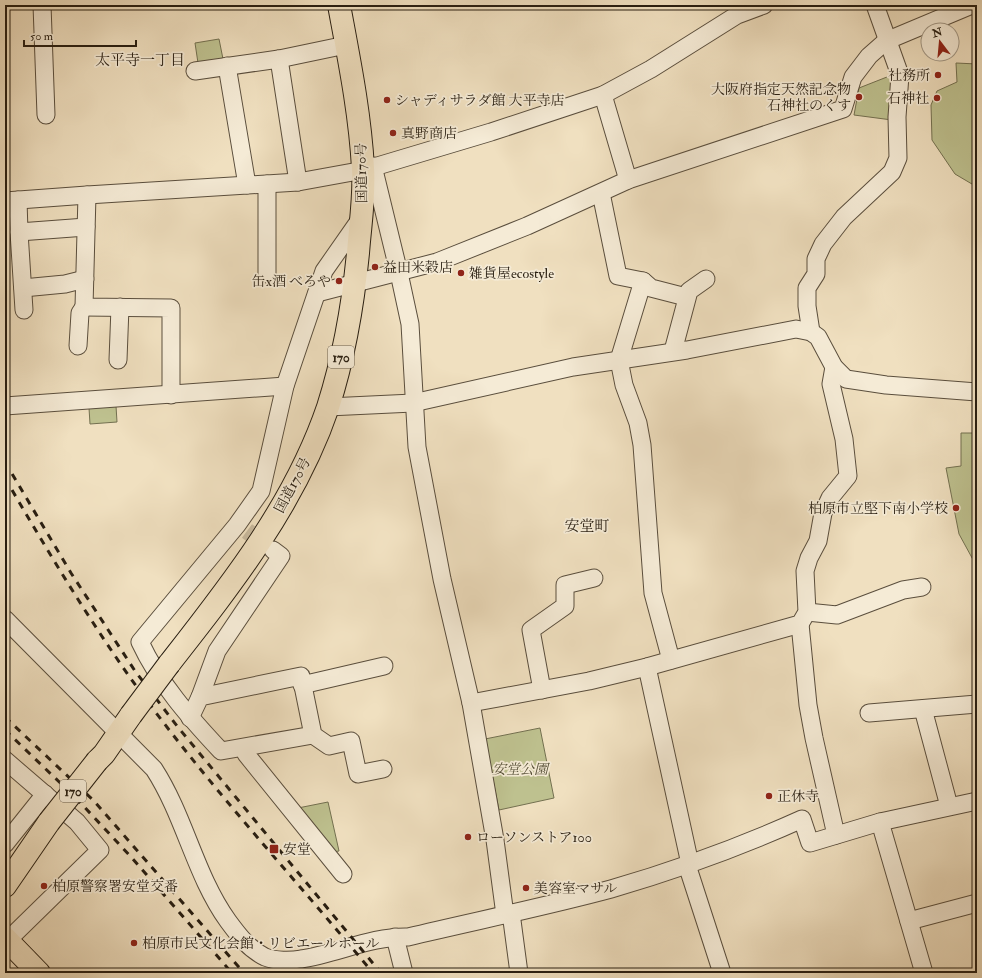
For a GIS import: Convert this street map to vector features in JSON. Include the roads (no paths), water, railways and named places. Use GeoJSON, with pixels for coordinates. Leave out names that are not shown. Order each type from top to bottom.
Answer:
{"type":"FeatureCollection","features":[{"type":"Feature","properties":{"kind":"highway","name":"国道170号"},"geometry":{"type":"LineString","coordinates":[[9,880],[49,822],[104,754],[169,664],[224,595],[268,528],[298,474],[328,407],[351,315],[361,218],[368,168],[339,5]]}},
{"type":"Feature","properties":{"kind":"highway"},"geometry":{"type":"LineString","coordinates":[[7,939],[39,973]]}},
{"type":"Feature","properties":{"kind":"street"},"geometry":{"type":"LineString","coordinates":[[42,5],[46,115]]}},
{"type":"Feature","properties":{"kind":"street"},"geometry":{"type":"LineString","coordinates":[[24,310],[19,232],[11,201],[298,182],[368,168],[491,132],[603,95],[651,69],[737,15],[764,5]]}},
{"type":"Feature","properties":{"kind":"street"},"geometry":{"type":"LineString","coordinates":[[811,332],[807,306],[807,288],[816,274],[816,259],[823,244],[844,217],[892,172],[898,158],[896,116],[900,75],[886,41],[875,5]]}},
{"type":"Feature","properties":{"kind":"street"},"geometry":{"type":"LineString","coordinates":[[317,293],[437,262],[527,226],[628,180],[843,110],[853,77],[869,56],[886,41],[972,5]]}},
{"type":"Feature","properties":{"kind":"street"},"geometry":{"type":"LineString","coordinates":[[195,71],[280,59],[346,45]]}},
{"type":"Feature","properties":{"kind":"street"},"geometry":{"type":"LineString","coordinates":[[280,59],[298,182]]}},
{"type":"Feature","properties":{"kind":"street"},"geometry":{"type":"LineString","coordinates":[[227,66],[247,185]]}},
{"type":"Feature","properties":{"kind":"street"},"geometry":{"type":"LineString","coordinates":[[603,95],[628,180]]}},
{"type":"Feature","properties":{"kind":"street"},"geometry":{"type":"LineString","coordinates":[[368,168],[399,273],[410,324],[413,403],[417,447],[442,579],[471,703],[519,973]]}},
{"type":"Feature","properties":{"kind":"street"},"geometry":{"type":"LineString","coordinates":[[267,274],[268,184]]}},
{"type":"Feature","properties":{"kind":"street"},"geometry":{"type":"LineString","coordinates":[[601,192],[618,276],[643,282],[651,288],[686,297]]}},
{"type":"Feature","properties":{"kind":"street"},"geometry":{"type":"LineString","coordinates":[[78,346],[80,313],[84,307],[86,195]]}},
{"type":"Feature","properties":{"kind":"street"},"geometry":{"type":"LineString","coordinates":[[313,735],[220,751],[190,718],[151,666],[140,642],[242,528],[260,490],[285,386],[324,271],[361,218]]}},
{"type":"Feature","properties":{"kind":"street"},"geometry":{"type":"LineString","coordinates":[[19,232],[86,227]]}},
{"type":"Feature","properties":{"kind":"street"},"geometry":{"type":"LineString","coordinates":[[23,288],[65,284],[85,279]]}},
{"type":"Feature","properties":{"kind":"street"},"geometry":{"type":"LineString","coordinates":[[673,351],[688,291],[706,279]]}},
{"type":"Feature","properties":{"kind":"street"},"geometry":{"type":"LineString","coordinates":[[643,282],[619,360],[624,385],[638,423],[642,445],[653,593],[671,660]]}},
{"type":"Feature","properties":{"kind":"street"},"geometry":{"type":"LineString","coordinates":[[84,307],[171,308],[171,395]]}},
{"type":"Feature","properties":{"kind":"street"},"geometry":{"type":"LineString","coordinates":[[118,360],[120,307]]}},
{"type":"Feature","properties":{"kind":"street"},"geometry":{"type":"LineString","coordinates":[[328,407],[413,403],[573,367],[687,350],[796,329],[811,332],[818,338],[834,366],[846,379],[886,385],[977,392]]}},
{"type":"Feature","properties":{"kind":"street"},"geometry":{"type":"LineString","coordinates":[[834,366],[832,384],[844,440],[848,476],[830,498],[823,513],[818,541],[809,558],[805,571],[803,618],[808,705],[836,835]]}},
{"type":"Feature","properties":{"kind":"street"},"geometry":{"type":"LineString","coordinates":[[5,406],[285,386]]}},
{"type":"Feature","properties":{"kind":"street"},"geometry":{"type":"LineString","coordinates":[[190,718],[217,651],[281,556],[273,550]]}},
{"type":"Feature","properties":{"kind":"street"},"geometry":{"type":"LineString","coordinates":[[542,690],[531,630],[564,606],[565,585],[594,578]]}},
{"type":"Feature","properties":{"kind":"street"},"geometry":{"type":"LineString","coordinates":[[471,703],[542,690],[647,667],[803,618],[837,615],[903,590],[922,587]]}},
{"type":"Feature","properties":{"kind":"street"},"geometry":{"type":"LineString","coordinates":[[5,619],[125,724],[165,787],[204,881],[218,906],[239,936],[252,948],[279,966],[301,959],[395,937],[408,938],[611,889],[752,841],[802,819],[810,843],[880,822],[977,801]]}},
{"type":"Feature","properties":{"kind":"street"},"geometry":{"type":"LineString","coordinates":[[302,685],[384,666]]}},
{"type":"Feature","properties":{"kind":"street"},"geometry":{"type":"LineString","coordinates":[[647,667],[688,864],[722,973]]}},
{"type":"Feature","properties":{"kind":"street"},"geometry":{"type":"LineString","coordinates":[[200,696],[301,676],[313,735],[328,746],[351,741],[358,774],[383,769]]}},
{"type":"Feature","properties":{"kind":"street"},"geometry":{"type":"LineString","coordinates":[[869,713],[977,704]]}},
{"type":"Feature","properties":{"kind":"street"},"geometry":{"type":"LineString","coordinates":[[923,709],[949,806]]}},
{"type":"Feature","properties":{"kind":"street"},"geometry":{"type":"LineString","coordinates":[[246,754],[342,874]]}},
{"type":"Feature","properties":{"kind":"street"},"geometry":{"type":"LineString","coordinates":[[5,760],[77,822],[100,850],[7,939]]}},
{"type":"Feature","properties":{"kind":"street"},"geometry":{"type":"LineString","coordinates":[[5,843],[44,794]]}},
{"type":"Feature","properties":{"kind":"street"},"geometry":{"type":"LineString","coordinates":[[880,822],[924,973]]}},
{"type":"Feature","properties":{"kind":"street"},"geometry":{"type":"LineString","coordinates":[[909,921],[977,903]]}},
{"type":"Feature","properties":{"kind":"street"},"geometry":{"type":"LineString","coordinates":[[395,937],[404,973]]}},
{"type":"Feature","properties":{"kind":"tunnel"},"geometry":{"type":"LineString","coordinates":[[247,531],[270,548]]}},
{"type":"Feature","properties":{"kind":"railway"},"geometry":{"type":"LineString","coordinates":[[5,462],[71,573],[135,671],[177,726],[381,973]]}},
{"type":"Feature","properties":{"kind":"railway"},"geometry":{"type":"LineString","coordinates":[[5,478],[80,603],[112,652],[157,715],[217,790],[373,973]]}},
{"type":"Feature","properties":{"kind":"railway"},"geometry":{"type":"LineString","coordinates":[[5,717],[94,801],[244,973]]}},
{"type":"Feature","properties":{"kind":"railway"},"geometry":{"type":"LineString","coordinates":[[5,730],[76,798],[132,858],[232,973]]}},
{"type":"Feature","properties":{"kind":"place","name":"社務所"},"geometry":{"type":"Point","coordinates":[938,75]}},
{"type":"Feature","properties":{"kind":"place","name":"大阪府指定天然記念物 石神社のくす"},"geometry":{"type":"Point","coordinates":[859,97]}},
{"type":"Feature","properties":{"kind":"place","name":"石神社"},"geometry":{"type":"Point","coordinates":[937,98]}},
{"type":"Feature","properties":{"kind":"place","name":"シャディサラダ館 大平寺店"},"geometry":{"type":"Point","coordinates":[387,100]}},
{"type":"Feature","properties":{"kind":"place","name":"真野商店"},"geometry":{"type":"Point","coordinates":[393,133]}},
{"type":"Feature","properties":{"kind":"place","name":"益田米穀店"},"geometry":{"type":"Point","coordinates":[375,267]}},
{"type":"Feature","properties":{"kind":"place","name":"雑貨屋ecostyle"},"geometry":{"type":"Point","coordinates":[461,273]}},
{"type":"Feature","properties":{"kind":"place","name":"缶x酒 べろや"},"geometry":{"type":"Point","coordinates":[339,281]}},
{"type":"Feature","properties":{"kind":"place","name":"柏原市立堅下南小学校"},"geometry":{"type":"Point","coordinates":[956,508]}},
{"type":"Feature","properties":{"kind":"place","name":"正休寺"},"geometry":{"type":"Point","coordinates":[769,796]}},
{"type":"Feature","properties":{"kind":"place","name":"ローソンストア100"},"geometry":{"type":"Point","coordinates":[468,837]}},
{"type":"Feature","properties":{"kind":"place","name":"安堂"},"geometry":{"type":"Point","coordinates":[274,849]}},
{"type":"Feature","properties":{"kind":"place","name":"柏原警察署安堂交番"},"geometry":{"type":"Point","coordinates":[44,886]}},
{"type":"Feature","properties":{"kind":"place","name":"美容室マサル"},"geometry":{"type":"Point","coordinates":[526,888]}},
{"type":"Feature","properties":{"kind":"place","name":"柏原市民文化会館・リビエールホール"},"geometry":{"type":"Point","coordinates":[134,943]}},
{"type":"Feature","properties":{"kind":"district","name":"太平寺一丁目"},"geometry":{"type":"Point","coordinates":[140,60]}},
{"type":"Feature","properties":{"kind":"district","name":"安堂町"},"geometry":{"type":"Point","coordinates":[587,526]}},
{"type":"Feature","properties":{"kind":"park label","name":"安堂公園"},"geometry":{"type":"Point","coordinates":[520,769]}}]}
